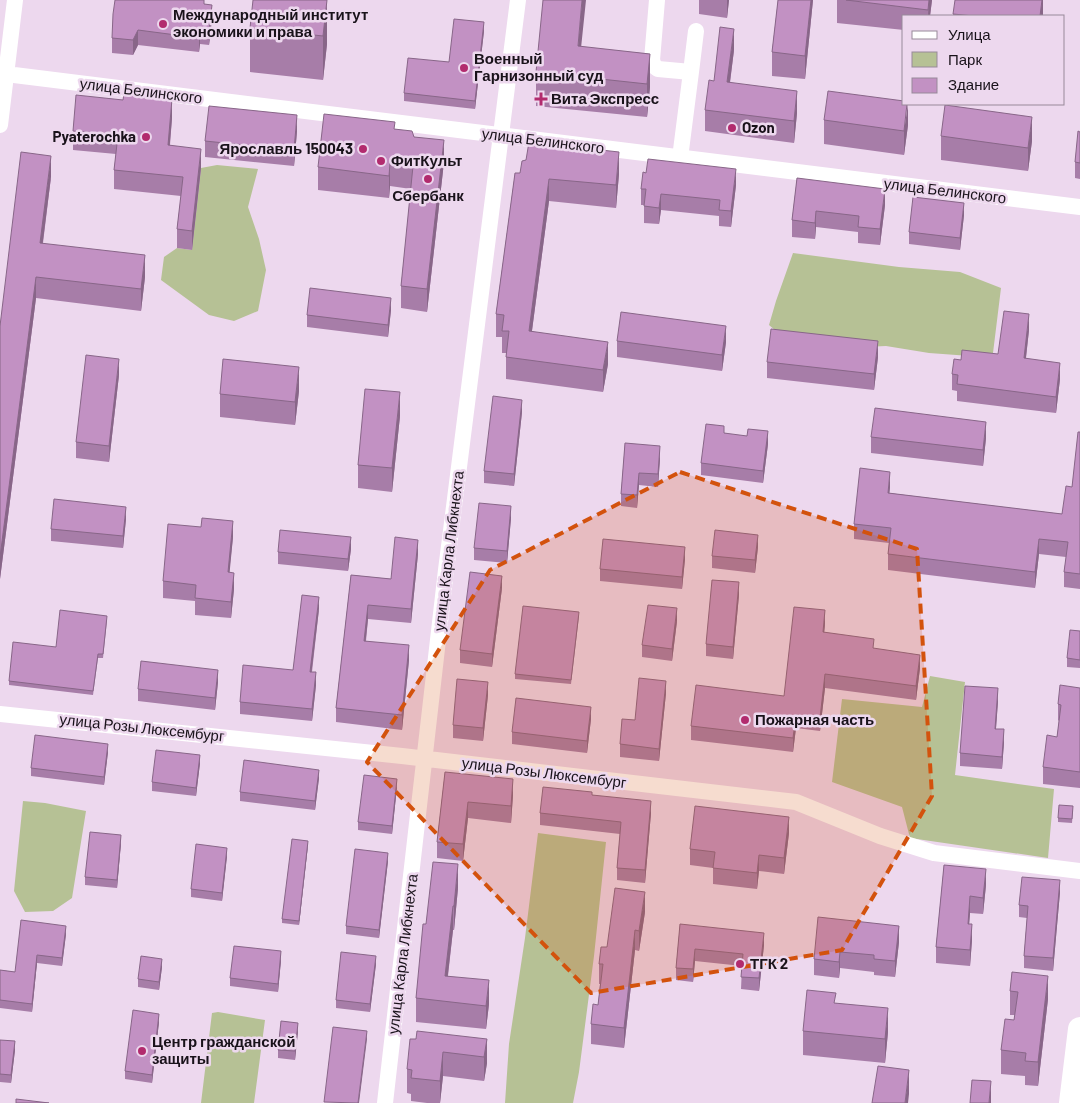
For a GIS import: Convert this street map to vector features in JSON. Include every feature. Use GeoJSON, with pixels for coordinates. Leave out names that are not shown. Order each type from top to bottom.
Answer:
{"type":"FeatureCollection","features":[{"type":"Feature","properties":{"kind":"main road"},"geometry":{"type":"LineString","coordinates":[[1071,1103],[1080,1029]]}},
{"type":"Feature","properties":{"kind":"street"},"geometry":{"type":"LineString","coordinates":[[0,125],[15,0]]}},
{"type":"Feature","properties":{"kind":"street","name":"улица Карла Либкнехта"},"geometry":{"type":"LineString","coordinates":[[385,1103],[446,570],[518,0]]}},
{"type":"Feature","properties":{"kind":"street"},"geometry":{"type":"LineString","coordinates":[[658,0],[652,60],[654,66],[658,69],[691,72]]}},
{"type":"Feature","properties":{"kind":"street"},"geometry":{"type":"LineString","coordinates":[[680,158],[696,31]]}},
{"type":"Feature","properties":{"kind":"street","name":"улица Белинского"},"geometry":{"type":"LineString","coordinates":[[6,74],[1080,207]]}},
{"type":"Feature","properties":{"kind":"street","name":"улица Розы Люксембург"},"geometry":{"type":"LineString","coordinates":[[0,714],[425,759],[796,802],[880,836],[934,853],[1080,871]]}},
{"type":"Feature","properties":{"kind":"highlighted area"},"geometry":{"type":"Polygon","coordinates":[[[680,472],[917,549],[932,796],[842,950],[591,993],[367,762],[490,570],[680,472]]]}},
{"type":"Feature","properties":{"kind":"green space"},"geometry":{"type":"Polygon","coordinates":[[[217,165],[258,169],[248,207],[259,239],[266,270],[258,311],[234,321],[209,315],[161,280],[164,257],[177,248],[192,250],[201,168],[217,165]]]}},
{"type":"Feature","properties":{"kind":"green space"},"geometry":{"type":"Polygon","coordinates":[[[793,253],[899,267],[960,272],[1001,288],[993,353],[970,356],[929,353],[886,346],[865,347],[782,336],[769,325],[793,253]]]}},
{"type":"Feature","properties":{"kind":"green space"},"geometry":{"type":"Polygon","coordinates":[[[930,676],[965,682],[955,775],[1054,789],[1048,858],[910,838],[902,807],[832,782],[842,699],[922,707],[930,676]]]}},
{"type":"Feature","properties":{"kind":"green space"},"geometry":{"type":"Polygon","coordinates":[[[23,801],[86,811],[72,898],[53,911],[25,912],[14,891],[23,801]]]}},
{"type":"Feature","properties":{"kind":"green space"},"geometry":{"type":"Polygon","coordinates":[[[538,833],[606,842],[594,956],[579,1072],[573,1103],[505,1103],[509,1044],[538,833]]]}},
{"type":"Feature","properties":{"kind":"green space"},"geometry":{"type":"Polygon","coordinates":[[[218,1012],[265,1020],[254,1103],[201,1103],[212,1013],[218,1012]]]}},
{"type":"Feature","properties":{"kind":"building","name":"Международный институт экономики и права"},"geometry":{"type":"Polygon","coordinates":[[[115,0],[204,0],[204,4],[212,5],[209,30],[200,29],[199,38],[138,30],[133,40],[112,38],[115,0]]]}},
{"type":"Feature","properties":{"kind":"building"},"geometry":{"type":"Polygon","coordinates":[[[253,0],[327,0],[323,36],[250,28],[253,0]]]}},
{"type":"Feature","properties":{"kind":"building"},"geometry":{"type":"Polygon","coordinates":[[[543,0],[582,0],[578,46],[650,54],[647,84],[536,72],[543,0]]]}},
{"type":"Feature","properties":{"kind":"building"},"geometry":{"type":"Polygon","coordinates":[[[778,0],[811,0],[805,56],[772,52],[778,0]]]}},
{"type":"Feature","properties":{"kind":"building"},"geometry":{"type":"Polygon","coordinates":[[[846,0],[929,0],[928,10],[846,0]]]}},
{"type":"Feature","properties":{"kind":"building"},"geometry":{"type":"Polygon","coordinates":[[[955,0],[1042,0],[1040,15],[953,14],[955,0]]]}},
{"type":"Feature","properties":{"kind":"building","name":"Военный Гарнизонный суд"},"geometry":{"type":"Polygon","coordinates":[[[454,19],[484,22],[475,101],[404,93],[408,58],[449,62],[454,19]]]}},
{"type":"Feature","properties":{"kind":"building"},"geometry":{"type":"Polygon","coordinates":[[[720,27],[734,29],[727,82],[797,91],[794,121],[705,110],[709,80],[714,81],[720,27]]]}},
{"type":"Feature","properties":{"kind":"building"},"geometry":{"type":"Polygon","coordinates":[[[828,91],[902,101],[902,105],[907,105],[904,131],[824,120],[828,91]]]}},
{"type":"Feature","properties":{"kind":"building"},"geometry":{"type":"Polygon","coordinates":[[[124,94],[172,99],[168,145],[201,149],[192,231],[177,229],[183,177],[114,170],[118,135],[73,131],[76,95],[123,100],[124,94]]]}},
{"type":"Feature","properties":{"kind":"building"},"geometry":{"type":"Polygon","coordinates":[[[945,105],[1032,117],[1028,148],[941,136],[945,105]]]}},
{"type":"Feature","properties":{"kind":"building"},"geometry":{"type":"Polygon","coordinates":[[[209,106],[297,115],[294,150],[205,141],[209,106]]]}},
{"type":"Feature","properties":{"kind":"building"},"geometry":{"type":"Polygon","coordinates":[[[324,114],[395,122],[394,129],[412,131],[414,137],[444,140],[427,289],[401,286],[413,166],[390,163],[389,176],[318,167],[324,114]]]}},
{"type":"Feature","properties":{"kind":"building"},"geometry":{"type":"Polygon","coordinates":[[[1078,131],[1080,132],[1080,163],[1075,162],[1078,131]]]}},
{"type":"Feature","properties":{"kind":"building"},"geometry":{"type":"Polygon","coordinates":[[[529,142],[619,152],[616,185],[549,179],[529,331],[608,342],[603,370],[506,357],[509,331],[502,331],[504,315],[496,314],[515,173],[520,173],[522,161],[526,160],[529,142]]]}},
{"type":"Feature","properties":{"kind":"building"},"geometry":{"type":"Polygon","coordinates":[[[21,152],[51,156],[40,243],[145,255],[141,289],[36,277],[0,557],[0,326],[21,152]]]}},
{"type":"Feature","properties":{"kind":"building"},"geometry":{"type":"Polygon","coordinates":[[[648,159],[736,169],[731,211],[719,210],[720,200],[661,194],[659,208],[644,206],[646,189],[641,189],[643,172],[646,173],[648,159]]]}},
{"type":"Feature","properties":{"kind":"building"},"geometry":{"type":"Polygon","coordinates":[[[797,178],[885,189],[880,229],[858,227],[859,216],[816,211],[815,223],[792,220],[797,178]]]}},
{"type":"Feature","properties":{"kind":"building"},"geometry":{"type":"Polygon","coordinates":[[[913,197],[964,203],[960,238],[909,232],[913,197]]]}},
{"type":"Feature","properties":{"kind":"building"},"geometry":{"type":"Polygon","coordinates":[[[310,288],[391,298],[388,325],[307,315],[310,288]]]}},
{"type":"Feature","properties":{"kind":"building"},"geometry":{"type":"Polygon","coordinates":[[[1004,311],[1029,314],[1024,358],[1060,363],[1056,397],[957,384],[958,375],[952,374],[954,359],[961,360],[962,350],[998,354],[1004,311]]]}},
{"type":"Feature","properties":{"kind":"building"},"geometry":{"type":"Polygon","coordinates":[[[621,312],[726,326],[722,355],[617,341],[621,312]]]}},
{"type":"Feature","properties":{"kind":"building"},"geometry":{"type":"Polygon","coordinates":[[[771,329],[878,341],[874,374],[767,362],[771,329]]]}},
{"type":"Feature","properties":{"kind":"building"},"geometry":{"type":"Polygon","coordinates":[[[86,355],[119,359],[109,446],[76,442],[86,355]]]}},
{"type":"Feature","properties":{"kind":"building"},"geometry":{"type":"Polygon","coordinates":[[[223,359],[299,367],[295,402],[220,394],[223,359]]]}},
{"type":"Feature","properties":{"kind":"building"},"geometry":{"type":"Polygon","coordinates":[[[365,389],[400,392],[392,468],[358,465],[365,389]]]}},
{"type":"Feature","properties":{"kind":"building"},"geometry":{"type":"Polygon","coordinates":[[[493,396],[522,400],[514,474],[484,471],[493,396]]]}},
{"type":"Feature","properties":{"kind":"building"},"geometry":{"type":"Polygon","coordinates":[[[875,408],[986,422],[983,450],[871,437],[875,408]]]}},
{"type":"Feature","properties":{"kind":"building"},"geometry":{"type":"Polygon","coordinates":[[[706,424],[724,426],[724,433],[747,436],[748,429],[768,431],[763,471],[701,463],[706,424]]]}},
{"type":"Feature","properties":{"kind":"building"},"geometry":{"type":"Polygon","coordinates":[[[1078,432],[1080,432],[1080,574],[1064,572],[1068,542],[1039,539],[1035,572],[888,554],[891,528],[854,524],[860,468],[890,472],[888,493],[1062,514],[1066,486],[1072,487],[1078,432]]]}},
{"type":"Feature","properties":{"kind":"building"},"geometry":{"type":"Polygon","coordinates":[[[625,443],[660,446],[658,474],[639,473],[637,495],[621,494],[625,443]]]}},
{"type":"Feature","properties":{"kind":"building"},"geometry":{"type":"Polygon","coordinates":[[[54,499],[126,507],[123,536],[51,529],[54,499]]]}},
{"type":"Feature","properties":{"kind":"building"},"geometry":{"type":"Polygon","coordinates":[[[479,503],[511,506],[507,551],[474,548],[479,503]]]}},
{"type":"Feature","properties":{"kind":"building"},"geometry":{"type":"Polygon","coordinates":[[[202,518],[233,521],[228,572],[234,573],[231,602],[195,598],[196,585],[163,581],[168,524],[201,527],[202,518]]]}},
{"type":"Feature","properties":{"kind":"building"},"geometry":{"type":"Polygon","coordinates":[[[280,530],[351,537],[348,559],[278,552],[280,530]]]}},
{"type":"Feature","properties":{"kind":"building"},"geometry":{"type":"Polygon","coordinates":[[[715,530],[758,535],[755,560],[712,556],[715,530]]]}},
{"type":"Feature","properties":{"kind":"building"},"geometry":{"type":"Polygon","coordinates":[[[395,537],[418,540],[411,609],[368,605],[364,641],[409,645],[402,715],[336,708],[351,575],[391,579],[395,537]]]}},
{"type":"Feature","properties":{"kind":"building"},"geometry":{"type":"Polygon","coordinates":[[[603,539],[685,547],[682,577],[600,569],[603,539]]]}},
{"type":"Feature","properties":{"kind":"building"},"geometry":{"type":"Polygon","coordinates":[[[470,572],[502,576],[492,654],[460,650],[470,572]]]}},
{"type":"Feature","properties":{"kind":"building"},"geometry":{"type":"Polygon","coordinates":[[[712,580],[739,582],[733,647],[706,644],[712,580]]]}},
{"type":"Feature","properties":{"kind":"building"},"geometry":{"type":"Polygon","coordinates":[[[302,595],[319,597],[310,672],[316,672],[312,709],[240,702],[243,665],[293,670],[302,595]]]}},
{"type":"Feature","properties":{"kind":"building"},"geometry":{"type":"Polygon","coordinates":[[[648,605],[677,608],[672,649],[642,645],[648,605]]]}},
{"type":"Feature","properties":{"kind":"building"},"geometry":{"type":"Polygon","coordinates":[[[523,606],[579,612],[571,680],[515,674],[523,606]]]}},
{"type":"Feature","properties":{"kind":"building"},"geometry":{"type":"Polygon","coordinates":[[[794,607],[825,610],[823,632],[874,639],[873,648],[920,655],[916,686],[825,674],[820,718],[796,715],[793,738],[691,726],[696,685],[784,696],[794,607]]]}},
{"type":"Feature","properties":{"kind":"building"},"geometry":{"type":"Polygon","coordinates":[[[60,610],[107,616],[103,654],[98,654],[93,691],[9,681],[13,642],[56,647],[60,610]]]}},
{"type":"Feature","properties":{"kind":"building"},"geometry":{"type":"Polygon","coordinates":[[[1070,630],[1080,631],[1080,660],[1067,658],[1070,630]]]}},
{"type":"Feature","properties":{"kind":"building"},"geometry":{"type":"Polygon","coordinates":[[[141,661],[218,670],[215,698],[138,689],[141,661]]]}},
{"type":"Feature","properties":{"kind":"building"},"geometry":{"type":"Polygon","coordinates":[[[639,678],[666,681],[659,749],[620,744],[622,719],[635,720],[639,678]]]}},
{"type":"Feature","properties":{"kind":"building"},"geometry":{"type":"Polygon","coordinates":[[[457,679],[488,682],[483,728],[453,725],[457,679]]]}},
{"type":"Feature","properties":{"kind":"building"},"geometry":{"type":"Polygon","coordinates":[[[1060,685],[1080,688],[1080,772],[1043,767],[1047,735],[1057,737],[1061,705],[1058,704],[1060,685]]]}},
{"type":"Feature","properties":{"kind":"building"},"geometry":{"type":"Polygon","coordinates":[[[965,686],[998,688],[995,729],[1004,729],[1002,757],[960,753],[965,686]]]}},
{"type":"Feature","properties":{"kind":"building"},"geometry":{"type":"Polygon","coordinates":[[[516,698],[591,707],[587,741],[512,732],[516,698]]]}},
{"type":"Feature","properties":{"kind":"building"},"geometry":{"type":"Polygon","coordinates":[[[35,735],[108,744],[104,777],[31,768],[35,735]]]}},
{"type":"Feature","properties":{"kind":"building"},"geometry":{"type":"Polygon","coordinates":[[[156,750],[200,755],[196,788],[152,782],[156,750]]]}},
{"type":"Feature","properties":{"kind":"building"},"geometry":{"type":"Polygon","coordinates":[[[244,760],[319,770],[315,801],[240,792],[244,760]]]}},
{"type":"Feature","properties":{"kind":"building"},"geometry":{"type":"Polygon","coordinates":[[[445,772],[513,779],[511,806],[468,802],[463,844],[437,842],[445,772]]]}},
{"type":"Feature","properties":{"kind":"building"},"geometry":{"type":"Polygon","coordinates":[[[364,775],[397,779],[392,826],[358,822],[364,775]]]}},
{"type":"Feature","properties":{"kind":"building"},"geometry":{"type":"Polygon","coordinates":[[[543,787],[592,792],[592,795],[651,801],[645,870],[617,868],[621,822],[540,813],[543,787]]]}},
{"type":"Feature","properties":{"kind":"building"},"geometry":{"type":"Polygon","coordinates":[[[1059,805],[1073,806],[1072,819],[1058,818],[1059,805]]]}},
{"type":"Feature","properties":{"kind":"building"},"geometry":{"type":"Polygon","coordinates":[[[695,806],[789,817],[784,858],[759,855],[757,873],[713,868],[715,852],[690,849],[695,806]]]}},
{"type":"Feature","properties":{"kind":"building"},"geometry":{"type":"Polygon","coordinates":[[[90,832],[121,835],[117,880],[85,877],[90,832]]]}},
{"type":"Feature","properties":{"kind":"building"},"geometry":{"type":"Polygon","coordinates":[[[292,839],[308,841],[299,921],[282,919],[292,839]]]}},
{"type":"Feature","properties":{"kind":"building"},"geometry":{"type":"Polygon","coordinates":[[[196,844],[227,848],[222,893],[191,889],[196,844]]]}},
{"type":"Feature","properties":{"kind":"building"},"geometry":{"type":"Polygon","coordinates":[[[355,849],[388,853],[379,930],[346,926],[355,849]]]}},
{"type":"Feature","properties":{"kind":"building"},"geometry":{"type":"Polygon","coordinates":[[[433,862],[458,864],[445,976],[489,980],[486,1006],[416,998],[423,924],[426,924],[433,862]]]}},
{"type":"Feature","properties":{"kind":"building"},"geometry":{"type":"Polygon","coordinates":[[[944,865],[986,869],[983,898],[970,896],[968,924],[972,924],[970,950],[936,947],[944,865]]]}},
{"type":"Feature","properties":{"kind":"building"},"geometry":{"type":"Polygon","coordinates":[[[1022,877],[1060,880],[1053,958],[1024,956],[1028,906],[1019,905],[1022,877]]]}},
{"type":"Feature","properties":{"kind":"building"},"geometry":{"type":"Polygon","coordinates":[[[615,888],[645,892],[639,931],[635,930],[624,1028],[591,1024],[593,1004],[598,1005],[603,964],[599,964],[601,947],[607,947],[615,888]]]}},
{"type":"Feature","properties":{"kind":"building"},"geometry":{"type":"Polygon","coordinates":[[[818,917],[899,926],[895,961],[874,959],[874,955],[840,952],[839,962],[814,959],[818,917]]]}},
{"type":"Feature","properties":{"kind":"building"},"geometry":{"type":"Polygon","coordinates":[[[21,920],[66,926],[62,958],[37,955],[32,1004],[0,1000],[0,970],[15,972],[21,920]]]}},
{"type":"Feature","properties":{"kind":"building","name":"ТГК 2"},"geometry":{"type":"Polygon","coordinates":[[[680,924],[764,933],[759,978],[741,977],[743,954],[695,949],[693,969],[676,968],[680,924]]]}},
{"type":"Feature","properties":{"kind":"building"},"geometry":{"type":"Polygon","coordinates":[[[234,946],[281,951],[278,984],[230,978],[234,946]]]}},
{"type":"Feature","properties":{"kind":"building"},"geometry":{"type":"Polygon","coordinates":[[[341,952],[376,956],[370,1004],[336,1000],[341,952]]]}},
{"type":"Feature","properties":{"kind":"building"},"geometry":{"type":"Polygon","coordinates":[[[141,956],[162,959],[159,982],[138,979],[141,956]]]}},
{"type":"Feature","properties":{"kind":"building"},"geometry":{"type":"Polygon","coordinates":[[[1012,972],[1048,976],[1038,1062],[1025,1061],[1026,1053],[1001,1050],[1005,1019],[1014,1020],[1018,992],[1010,991],[1012,972]]]}},
{"type":"Feature","properties":{"kind":"building"},"geometry":{"type":"Polygon","coordinates":[[[807,990],[836,993],[834,1003],[888,1008],[885,1039],[803,1031],[807,990]]]}},
{"type":"Feature","properties":{"kind":"building","name":"Центр гражданской защиты"},"geometry":{"type":"Polygon","coordinates":[[[133,1010],[159,1014],[152,1075],[125,1071],[133,1010]]]}},
{"type":"Feature","properties":{"kind":"building"},"geometry":{"type":"Polygon","coordinates":[[[281,1021],[298,1023],[295,1051],[278,1050],[281,1021]]]}},
{"type":"Feature","properties":{"kind":"building"},"geometry":{"type":"Polygon","coordinates":[[[333,1027],[367,1031],[358,1103],[324,1102],[333,1027]]]}},
{"type":"Feature","properties":{"kind":"building"},"geometry":{"type":"Polygon","coordinates":[[[417,1031],[487,1039],[484,1057],[443,1052],[440,1081],[411,1078],[412,1070],[407,1069],[410,1039],[416,1039],[417,1031]]]}},
{"type":"Feature","properties":{"kind":"building"},"geometry":{"type":"Polygon","coordinates":[[[0,1040],[15,1041],[11,1075],[0,1074],[0,1040]]]}},
{"type":"Feature","properties":{"kind":"building"},"geometry":{"type":"Polygon","coordinates":[[[878,1066],[909,1070],[905,1103],[872,1103],[878,1066]]]}},
{"type":"Feature","properties":{"kind":"building"},"geometry":{"type":"Polygon","coordinates":[[[972,1080],[991,1081],[989,1103],[970,1103],[972,1080]]]}},
{"type":"Feature","properties":{"kind":"building"},"geometry":{"type":"Polygon","coordinates":[[[16,1099],[49,1103],[16,1103],[16,1099]]]}},
{"type":"Feature","properties":{"kind":"place","name":"Международный институт экономики и права"},"geometry":{"type":"Point","coordinates":[163,24]}},
{"type":"Feature","properties":{"kind":"place","name":"Военный Гарнизонный суд"},"geometry":{"type":"Point","coordinates":[464,68]}},
{"type":"Feature","properties":{"kind":"place","name":"Вита Экспресс"},"geometry":{"type":"Point","coordinates":[541,99]}},
{"type":"Feature","properties":{"kind":"place","name":"Ozon"},"geometry":{"type":"Point","coordinates":[732,128]}},
{"type":"Feature","properties":{"kind":"place","name":"Pyaterochka"},"geometry":{"type":"Point","coordinates":[146,137]}},
{"type":"Feature","properties":{"kind":"place","name":"Ярославль 150043"},"geometry":{"type":"Point","coordinates":[363,149]}},
{"type":"Feature","properties":{"kind":"place","name":"ФитКульт"},"geometry":{"type":"Point","coordinates":[381,161]}},
{"type":"Feature","properties":{"kind":"place","name":"Сбербанк"},"geometry":{"type":"Point","coordinates":[428,179]}},
{"type":"Feature","properties":{"kind":"place","name":"Пожарная часть"},"geometry":{"type":"Point","coordinates":[745,720]}},
{"type":"Feature","properties":{"kind":"place","name":"ТГК 2"},"geometry":{"type":"Point","coordinates":[740,964]}},
{"type":"Feature","properties":{"kind":"place","name":"Центр гражданской защиты"},"geometry":{"type":"Point","coordinates":[142,1051]}}]}
